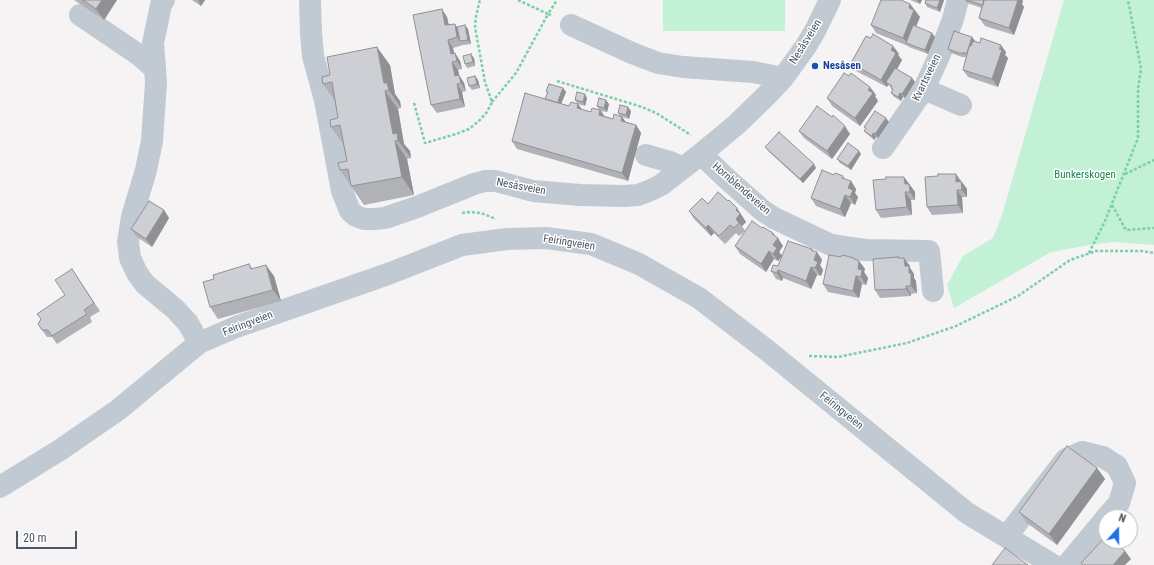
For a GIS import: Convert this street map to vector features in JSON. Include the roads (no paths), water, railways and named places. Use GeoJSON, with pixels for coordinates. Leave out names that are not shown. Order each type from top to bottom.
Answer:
{"type":"FeatureCollection","features":[{"type":"Feature","properties":{"kind":"street"},"geometry":{"type":"LineString","coordinates":[[164,0],[161,5],[153,43],[156,108],[152,141],[146,170],[132,217],[128,242],[130,258],[137,273],[145,284],[170,305],[188,323],[199,343]]}},
{"type":"Feature","properties":{"kind":"street","name":"Nesåsveien"},"geometry":{"type":"LineString","coordinates":[[310,0],[313,56],[325,100],[342,191],[350,211],[356,216],[364,219],[385,218],[485,181],[496,181],[533,191],[606,196],[638,195],[660,185],[683,168],[758,105],[783,78],[815,31],[830,0]]}},
{"type":"Feature","properties":{"kind":"street","name":"Kvartsveien"},"geometry":{"type":"LineString","coordinates":[[883,148],[924,89],[940,54],[953,19],[958,0]]}},
{"type":"Feature","properties":{"kind":"street"},"geometry":{"type":"LineString","coordinates":[[80,15],[139,55],[155,69]]}},
{"type":"Feature","properties":{"kind":"street"},"geometry":{"type":"LineString","coordinates":[[571,25],[632,53],[658,63],[683,67],[753,72],[783,78]]}},
{"type":"Feature","properties":{"kind":"street"},"geometry":{"type":"LineString","coordinates":[[924,89],[961,105]]}},
{"type":"Feature","properties":{"kind":"street","name":"Hornblendeveien"},"geometry":{"type":"LineString","coordinates":[[705,150],[742,193],[831,244],[865,250],[929,251],[933,291]]}},
{"type":"Feature","properties":{"kind":"street"},"geometry":{"type":"LineString","coordinates":[[646,156],[670,162],[683,168]]}},
{"type":"Feature","properties":{"kind":"street","name":"Feiringveien"},"geometry":{"type":"LineString","coordinates":[[0,487],[60,450],[118,410],[199,343],[236,328],[388,274],[462,245],[507,239],[546,238],[591,244],[639,264],[699,298],[768,351],[967,513],[1053,565]]}},
{"type":"Feature","properties":{"kind":"street"},"geometry":{"type":"LineString","coordinates":[[1007,536],[1066,459],[1082,452],[1103,457],[1117,466],[1125,483],[1119,502],[1114,509]]}},
{"type":"Feature","properties":{"kind":"street"},"geometry":{"type":"LineString","coordinates":[[1067,565],[1098,529]]}},
{"type":"Feature","properties":{"kind":"place","name":"Nesåsen"},"geometry":{"type":"Point","coordinates":[815,66]}},
{"type":"Feature","properties":{"kind":"park label","name":"Bunkerskogen"},"geometry":{"type":"Point","coordinates":[1085,175]}}]}
